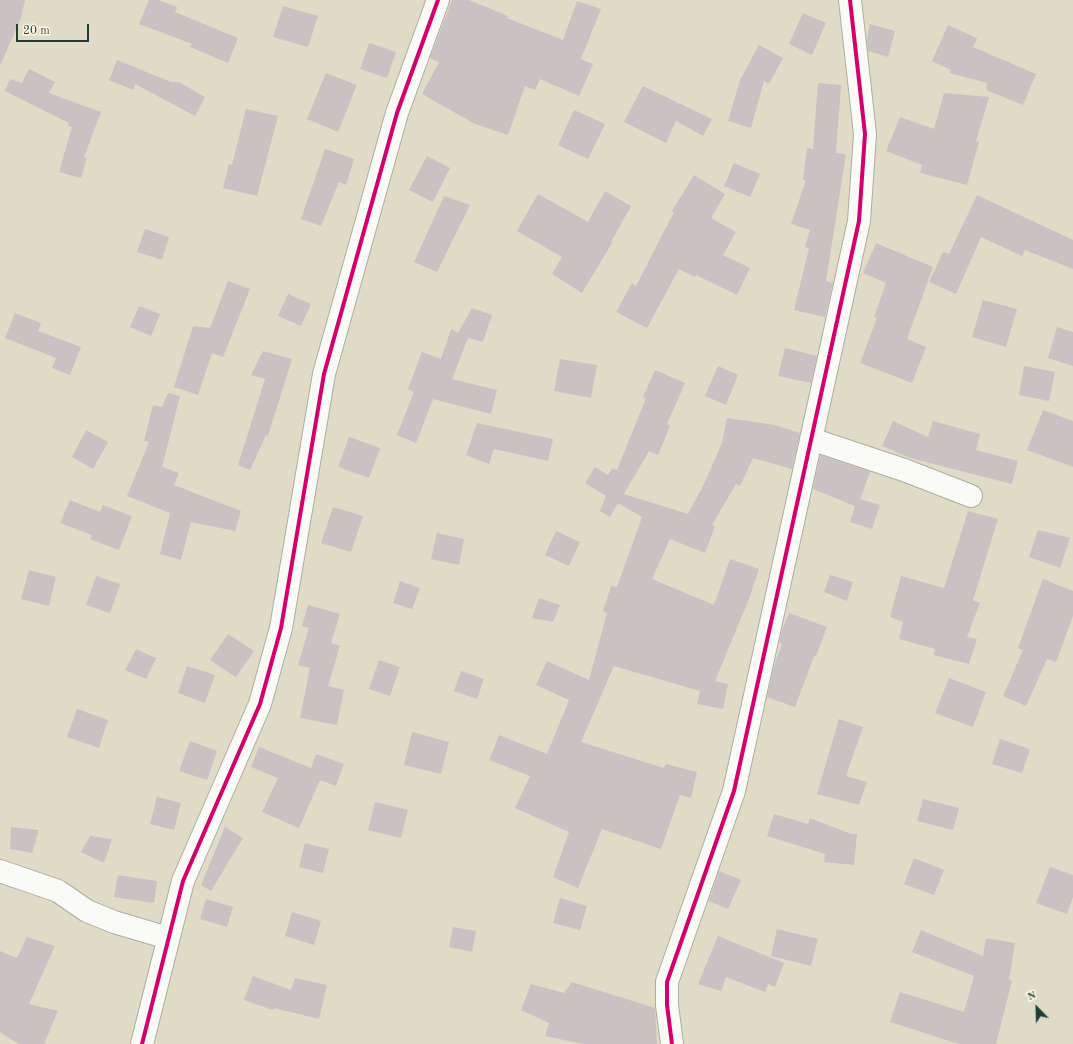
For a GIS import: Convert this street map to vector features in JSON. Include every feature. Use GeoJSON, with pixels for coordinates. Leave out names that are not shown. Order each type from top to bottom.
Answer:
{"type":"FeatureCollection","features":[{"type":"Feature","properties":{"kind":"street"},"geometry":{"type":"LineString","coordinates":[[142,1044],[183,881],[262,697],[281,628],[324,374],[397,113],[438,0]]}},
{"type":"Feature","properties":{"kind":"street"},"geometry":{"type":"LineString","coordinates":[[672,1044],[667,1005],[667,982],[734,791],[859,221],[865,134],[850,0]]}},
{"type":"Feature","properties":{"kind":"street"},"geometry":{"type":"LineString","coordinates":[[811,439],[904,470],[971,496]]}},
{"type":"Feature","properties":{"kind":"street"},"geometry":{"type":"LineString","coordinates":[[0,871],[58,891],[88,911],[114,922],[168,938]]}},
{"type":"Feature","properties":{"kind":"building"},"geometry":{"type":"Polygon","coordinates":[[[0,0],[25,0],[21,18],[0,66],[0,0]]]}},
{"type":"Feature","properties":{"kind":"building"},"geometry":{"type":"Polygon","coordinates":[[[149,0],[158,0],[177,7],[175,12],[238,38],[228,63],[190,47],[192,44],[139,24],[149,0]]]}},
{"type":"Feature","properties":{"kind":"building"},"geometry":{"type":"Polygon","coordinates":[[[452,0],[469,0],[508,16],[507,18],[563,40],[577,1],[601,9],[581,59],[593,64],[579,96],[540,79],[535,90],[525,86],[508,135],[475,124],[422,94],[439,62],[430,58],[452,0]]]}},
{"type":"Feature","properties":{"kind":"building"},"geometry":{"type":"Polygon","coordinates":[[[283,6],[318,16],[308,47],[273,37],[283,6]]]}},
{"type":"Feature","properties":{"kind":"building"},"geometry":{"type":"Polygon","coordinates":[[[803,13],[826,23],[812,55],[789,44],[803,13]]]}},
{"type":"Feature","properties":{"kind":"building"},"geometry":{"type":"Polygon","coordinates":[[[870,24],[895,31],[888,57],[868,51],[867,38],[870,24]]]}},
{"type":"Feature","properties":{"kind":"building"},"geometry":{"type":"Polygon","coordinates":[[[948,25],[977,38],[973,47],[1036,74],[1023,105],[986,90],[987,83],[950,73],[951,70],[932,61],[948,25]]]}},
{"type":"Feature","properties":{"kind":"building"},"geometry":{"type":"Polygon","coordinates":[[[369,43],[396,52],[387,78],[360,69],[369,43]]]}},
{"type":"Feature","properties":{"kind":"building"},"geometry":{"type":"Polygon","coordinates":[[[759,45],[783,58],[769,84],[764,81],[751,128],[728,121],[740,80],[759,45]]]}},
{"type":"Feature","properties":{"kind":"building"},"geometry":{"type":"Polygon","coordinates":[[[117,60],[171,82],[179,82],[205,97],[195,116],[135,84],[133,90],[109,80],[117,60]]]}},
{"type":"Feature","properties":{"kind":"building"},"geometry":{"type":"Polygon","coordinates":[[[29,69],[55,82],[49,93],[101,112],[84,157],[87,158],[81,178],[59,172],[72,127],[68,126],[69,123],[5,91],[10,79],[22,83],[29,69]]]}},
{"type":"Feature","properties":{"kind":"building"},"geometry":{"type":"Polygon","coordinates":[[[326,73],[357,85],[338,132],[307,119],[326,73]]]}},
{"type":"Feature","properties":{"kind":"building"},"geometry":{"type":"Polygon","coordinates":[[[818,83],[841,85],[836,153],[846,154],[826,281],[833,283],[825,317],[794,310],[809,248],[805,247],[810,230],[791,224],[806,180],[803,180],[807,148],[813,149],[818,83]]]}},
{"type":"Feature","properties":{"kind":"building"},"geometry":{"type":"Polygon","coordinates":[[[643,86],[712,119],[703,136],[676,121],[666,143],[624,122],[643,86]]]}},
{"type":"Feature","properties":{"kind":"building"},"geometry":{"type":"Polygon","coordinates":[[[944,93],[989,97],[976,141],[979,142],[967,185],[920,173],[922,165],[886,151],[900,117],[934,129],[944,93]]]}},
{"type":"Feature","properties":{"kind":"building"},"geometry":{"type":"Polygon","coordinates":[[[246,109],[278,116],[257,196],[223,188],[229,164],[232,165],[246,109]]]}},
{"type":"Feature","properties":{"kind":"building"},"geometry":{"type":"Polygon","coordinates":[[[574,110],[605,124],[588,159],[558,145],[574,110]]]}},
{"type":"Feature","properties":{"kind":"building"},"geometry":{"type":"Polygon","coordinates":[[[325,149],[354,159],[346,185],[339,182],[321,226],[301,219],[325,149]]]}},
{"type":"Feature","properties":{"kind":"building"},"geometry":{"type":"Polygon","coordinates":[[[427,156],[450,168],[433,202],[409,190],[427,156]]]}},
{"type":"Feature","properties":{"kind":"building"},"geometry":{"type":"Polygon","coordinates":[[[734,163],[760,174],[750,197],[724,186],[734,163]]]}},
{"type":"Feature","properties":{"kind":"building"},"geometry":{"type":"Polygon","coordinates":[[[694,175],[725,194],[711,218],[736,232],[723,255],[750,268],[737,295],[696,275],[695,277],[679,269],[647,328],[616,312],[632,283],[636,286],[674,212],[672,211],[694,175]]]}},
{"type":"Feature","properties":{"kind":"building"},"geometry":{"type":"Polygon","coordinates":[[[605,191],[631,206],[611,242],[612,243],[582,293],[552,274],[562,257],[517,231],[538,194],[588,222],[605,191]]]}},
{"type":"Feature","properties":{"kind":"building"},"geometry":{"type":"Polygon","coordinates":[[[977,195],[1073,240],[1073,269],[1025,250],[1022,256],[981,237],[956,294],[929,282],[943,252],[949,254],[977,195]]]}},
{"type":"Feature","properties":{"kind":"building"},"geometry":{"type":"Polygon","coordinates":[[[444,196],[470,205],[437,272],[414,262],[444,196]]]}},
{"type":"Feature","properties":{"kind":"building"},"geometry":{"type":"Polygon","coordinates":[[[145,229],[169,237],[162,260],[137,252],[145,229]]]}},
{"type":"Feature","properties":{"kind":"building"},"geometry":{"type":"Polygon","coordinates":[[[876,243],[933,267],[907,339],[926,347],[912,383],[860,363],[877,318],[874,317],[886,283],[863,273],[876,243]]]}},
{"type":"Feature","properties":{"kind":"building"},"geometry":{"type":"Polygon","coordinates":[[[228,281],[250,289],[223,357],[212,353],[198,395],[174,387],[193,326],[210,328],[228,281]]]}},
{"type":"Feature","properties":{"kind":"building"},"geometry":{"type":"Polygon","coordinates":[[[288,294],[311,304],[301,326],[278,316],[288,294]]]}},
{"type":"Feature","properties":{"kind":"building"},"geometry":{"type":"Polygon","coordinates":[[[983,300],[1017,309],[1006,347],[972,337],[983,300]]]}},
{"type":"Feature","properties":{"kind":"building"},"geometry":{"type":"Polygon","coordinates":[[[139,306],[160,314],[151,336],[130,327],[139,306]]]}},
{"type":"Feature","properties":{"kind":"building"},"geometry":{"type":"Polygon","coordinates":[[[472,308],[492,315],[483,342],[468,338],[452,379],[497,390],[491,414],[433,399],[416,443],[397,435],[414,392],[408,389],[422,352],[441,359],[451,329],[458,333],[472,308]]]}},
{"type":"Feature","properties":{"kind":"building"},"geometry":{"type":"Polygon","coordinates":[[[15,313],[41,323],[38,331],[81,347],[70,375],[52,368],[56,358],[5,338],[15,313]]]}},
{"type":"Feature","properties":{"kind":"building"},"geometry":{"type":"Polygon","coordinates":[[[1057,327],[1073,332],[1073,366],[1048,358],[1057,327]]]}},
{"type":"Feature","properties":{"kind":"building"},"geometry":{"type":"Polygon","coordinates":[[[785,348],[817,356],[811,383],[778,376],[785,348]]]}},
{"type":"Feature","properties":{"kind":"building"},"geometry":{"type":"Polygon","coordinates":[[[263,351],[292,359],[268,436],[266,435],[250,470],[238,465],[265,379],[251,375],[263,351]]]}},
{"type":"Feature","properties":{"kind":"building"},"geometry":{"type":"Polygon","coordinates":[[[560,359],[597,365],[591,398],[554,391],[560,359]]]}},
{"type":"Feature","properties":{"kind":"building"},"geometry":{"type":"Polygon","coordinates":[[[718,366],[738,375],[726,405],[705,396],[718,366]]]}},
{"type":"Feature","properties":{"kind":"building"},"geometry":{"type":"Polygon","coordinates":[[[1024,366],[1055,372],[1049,401],[1019,395],[1024,366]]]}},
{"type":"Feature","properties":{"kind":"building"},"geometry":{"type":"Polygon","coordinates":[[[655,370],[685,383],[667,424],[670,426],[658,455],[649,451],[624,494],[688,514],[704,484],[722,443],[727,418],[775,425],[800,433],[792,469],[753,458],[740,486],[736,484],[712,525],[715,526],[705,553],[670,539],[652,579],[714,605],[730,559],[759,569],[749,599],[715,681],[728,684],[723,709],[697,704],[700,691],[614,666],[581,742],[664,768],[666,764],[697,772],[691,798],[680,795],[661,849],[602,829],[578,888],[553,877],[569,832],[515,808],[530,776],[489,760],[499,735],[547,754],[569,700],[536,685],[547,661],[589,680],[607,613],[603,611],[611,586],[617,587],[642,517],[618,503],[610,517],[600,511],[606,496],[585,483],[595,467],[608,475],[612,468],[617,470],[646,398],[643,397],[655,370]]]}},
{"type":"Feature","properties":{"kind":"building"},"geometry":{"type":"Polygon","coordinates":[[[168,393],[180,396],[162,467],[179,473],[174,485],[241,511],[235,531],[191,522],[181,560],[160,554],[170,513],[127,496],[149,442],[144,441],[153,405],[162,407],[168,393]]]}},
{"type":"Feature","properties":{"kind":"building"},"geometry":{"type":"Polygon","coordinates":[[[1043,410],[1073,421],[1073,467],[1027,450],[1043,410]]]}},
{"type":"Feature","properties":{"kind":"building"},"geometry":{"type":"Polygon","coordinates":[[[893,421],[928,437],[933,421],[980,434],[976,450],[1018,461],[1012,484],[910,458],[882,446],[893,421]]]}},
{"type":"Feature","properties":{"kind":"building"},"geometry":{"type":"Polygon","coordinates":[[[477,423],[553,439],[548,461],[494,449],[489,464],[466,455],[477,423]]]}},
{"type":"Feature","properties":{"kind":"building"},"geometry":{"type":"Polygon","coordinates":[[[86,430],[108,442],[93,469],[72,457],[86,430]]]}},
{"type":"Feature","properties":{"kind":"building"},"geometry":{"type":"Polygon","coordinates":[[[349,437],[380,448],[369,478],[338,467],[349,437]]]}},
{"type":"Feature","properties":{"kind":"building"},"geometry":{"type":"Polygon","coordinates":[[[820,455],[870,472],[860,499],[880,505],[872,529],[850,522],[855,506],[813,489],[820,455]]]}},
{"type":"Feature","properties":{"kind":"building"},"geometry":{"type":"Polygon","coordinates":[[[70,500],[100,512],[103,505],[132,516],[119,550],[90,539],[92,535],[60,523],[70,500]]]}},
{"type":"Feature","properties":{"kind":"building"},"geometry":{"type":"Polygon","coordinates":[[[333,507],[363,516],[351,552],[321,543],[333,507]]]}},
{"type":"Feature","properties":{"kind":"building"},"geometry":{"type":"Polygon","coordinates":[[[968,511],[998,519],[973,600],[980,603],[967,637],[977,639],[969,664],[934,655],[935,649],[899,639],[903,622],[890,617],[901,576],[944,588],[968,511]]]}},
{"type":"Feature","properties":{"kind":"building"},"geometry":{"type":"Polygon","coordinates":[[[1038,530],[1070,538],[1060,568],[1029,557],[1038,530]]]}},
{"type":"Feature","properties":{"kind":"building"},"geometry":{"type":"Polygon","coordinates":[[[556,531],[580,542],[569,566],[545,555],[556,531]]]}},
{"type":"Feature","properties":{"kind":"building"},"geometry":{"type":"Polygon","coordinates":[[[437,533],[464,539],[459,565],[431,559],[437,533]]]}},
{"type":"Feature","properties":{"kind":"building"},"geometry":{"type":"Polygon","coordinates":[[[29,570],[56,577],[49,606],[21,599],[29,570]]]}},
{"type":"Feature","properties":{"kind":"building"},"geometry":{"type":"Polygon","coordinates":[[[830,575],[853,582],[847,601],[824,592],[830,575]]]}},
{"type":"Feature","properties":{"kind":"building"},"geometry":{"type":"Polygon","coordinates":[[[96,576],[120,584],[110,613],[86,605],[96,576]]]}},
{"type":"Feature","properties":{"kind":"building"},"geometry":{"type":"Polygon","coordinates":[[[1043,579],[1073,591],[1073,616],[1056,662],[1047,659],[1026,706],[1003,696],[1023,650],[1018,648],[1043,579]]]}},
{"type":"Feature","properties":{"kind":"building"},"geometry":{"type":"Polygon","coordinates":[[[400,581],[420,588],[412,609],[393,603],[400,581]]]}},
{"type":"Feature","properties":{"kind":"building"},"geometry":{"type":"Polygon","coordinates":[[[539,598],[560,605],[553,622],[532,618],[539,598]]]}},
{"type":"Feature","properties":{"kind":"building"},"geometry":{"type":"Polygon","coordinates":[[[308,605],[340,614],[331,643],[340,646],[328,686],[344,690],[337,725],[300,718],[310,668],[298,665],[309,628],[302,626],[308,605]]]}},
{"type":"Feature","properties":{"kind":"building"},"geometry":{"type":"Polygon","coordinates":[[[789,613],[827,627],[816,656],[814,656],[795,707],[767,697],[774,666],[782,644],[779,642],[782,630],[789,613]]]}},
{"type":"Feature","properties":{"kind":"building"},"geometry":{"type":"Polygon","coordinates":[[[228,634],[254,651],[236,677],[210,660],[228,634]]]}},
{"type":"Feature","properties":{"kind":"building"},"geometry":{"type":"Polygon","coordinates":[[[136,649],[156,658],[146,679],[125,670],[136,649]]]}},
{"type":"Feature","properties":{"kind":"building"},"geometry":{"type":"Polygon","coordinates":[[[379,660],[400,667],[390,696],[369,689],[379,660]]]}},
{"type":"Feature","properties":{"kind":"building"},"geometry":{"type":"Polygon","coordinates":[[[187,666],[215,675],[205,703],[178,693],[187,666]]]}},
{"type":"Feature","properties":{"kind":"building"},"geometry":{"type":"Polygon","coordinates":[[[461,671],[484,679],[477,699],[454,691],[461,671]]]}},
{"type":"Feature","properties":{"kind":"building"},"geometry":{"type":"Polygon","coordinates":[[[949,678],[986,692],[973,727],[935,713],[949,678]]]}},
{"type":"Feature","properties":{"kind":"building"},"geometry":{"type":"Polygon","coordinates":[[[77,709],[108,720],[99,748],[67,737],[77,709]]]}},
{"type":"Feature","properties":{"kind":"building"},"geometry":{"type":"Polygon","coordinates":[[[839,719],[863,727],[846,776],[867,782],[859,805],[817,794],[839,719]]]}},
{"type":"Feature","properties":{"kind":"building"},"geometry":{"type":"Polygon","coordinates":[[[412,732],[449,742],[441,774],[404,765],[412,732]]]}},
{"type":"Feature","properties":{"kind":"building"},"geometry":{"type":"Polygon","coordinates":[[[1000,739],[1030,749],[1022,773],[992,764],[1000,739]]]}},
{"type":"Feature","properties":{"kind":"building"},"geometry":{"type":"Polygon","coordinates":[[[190,741],[217,751],[207,780],[179,771],[190,741]]]}},
{"type":"Feature","properties":{"kind":"building"},"geometry":{"type":"Polygon","coordinates":[[[259,747],[311,768],[316,754],[344,764],[336,786],[320,780],[299,828],[262,812],[278,778],[251,767],[259,747]]]}},
{"type":"Feature","properties":{"kind":"building"},"geometry":{"type":"Polygon","coordinates":[[[157,797],[181,803],[174,830],[150,824],[157,797]]]}},
{"type":"Feature","properties":{"kind":"building"},"geometry":{"type":"Polygon","coordinates":[[[923,799],[959,808],[953,830],[917,821],[923,799]]]}},
{"type":"Feature","properties":{"kind":"building"},"geometry":{"type":"Polygon","coordinates":[[[375,802],[408,810],[401,838],[368,830],[375,802]]]}},
{"type":"Feature","properties":{"kind":"building"},"geometry":{"type":"Polygon","coordinates":[[[774,814],[808,824],[810,818],[851,834],[857,834],[854,865],[824,862],[825,854],[767,836],[774,814]]]}},
{"type":"Feature","properties":{"kind":"building"},"geometry":{"type":"Polygon","coordinates":[[[11,827],[39,830],[32,853],[10,849],[11,827]]]}},
{"type":"Feature","properties":{"kind":"building"},"geometry":{"type":"Polygon","coordinates":[[[225,827],[243,838],[211,891],[201,885],[225,827]]]}},
{"type":"Feature","properties":{"kind":"building"},"geometry":{"type":"Polygon","coordinates":[[[90,836],[112,839],[104,863],[81,852],[90,836]]]}},
{"type":"Feature","properties":{"kind":"building"},"geometry":{"type":"Polygon","coordinates":[[[305,843],[329,849],[323,873],[299,867],[305,843]]]}},
{"type":"Feature","properties":{"kind":"building"},"geometry":{"type":"Polygon","coordinates":[[[914,858],[944,870],[934,895],[904,884],[914,858]]]}},
{"type":"Feature","properties":{"kind":"building"},"geometry":{"type":"Polygon","coordinates":[[[1050,867],[1073,875],[1073,897],[1067,914],[1036,903],[1050,867]]]}},
{"type":"Feature","properties":{"kind":"building"},"geometry":{"type":"Polygon","coordinates":[[[719,871],[741,880],[728,909],[709,901],[719,871]]]}},
{"type":"Feature","properties":{"kind":"building"},"geometry":{"type":"Polygon","coordinates":[[[118,875],[157,881],[154,903],[114,897],[118,875]]]}},
{"type":"Feature","properties":{"kind":"building"},"geometry":{"type":"Polygon","coordinates":[[[560,898],[587,906],[580,930],[553,923],[560,898]]]}},
{"type":"Feature","properties":{"kind":"building"},"geometry":{"type":"Polygon","coordinates":[[[206,899],[233,907],[227,927],[200,919],[206,899]]]}},
{"type":"Feature","properties":{"kind":"building"},"geometry":{"type":"Polygon","coordinates":[[[292,912],[321,921],[314,945],[285,936],[292,912]]]}},
{"type":"Feature","properties":{"kind":"building"},"geometry":{"type":"Polygon","coordinates":[[[453,927],[476,931],[472,952],[449,947],[453,927]]]}},
{"type":"Feature","properties":{"kind":"building"},"geometry":{"type":"Polygon","coordinates":[[[777,929],[818,939],[811,966],[771,956],[777,929]]]}},
{"type":"Feature","properties":{"kind":"building"},"geometry":{"type":"Polygon","coordinates":[[[921,930],[983,956],[986,938],[1015,943],[1009,980],[1012,981],[996,1044],[959,1044],[890,1022],[900,992],[964,1012],[974,976],[912,952],[921,930]]]}},
{"type":"Feature","properties":{"kind":"building"},"geometry":{"type":"Polygon","coordinates":[[[718,936],[784,963],[775,987],[768,984],[765,992],[726,977],[721,991],[698,984],[718,936]]]}},
{"type":"Feature","properties":{"kind":"building"},"geometry":{"type":"Polygon","coordinates":[[[27,937],[55,946],[29,1004],[58,1011],[44,1044],[19,1044],[0,1032],[0,951],[17,958],[27,937]]]}},
{"type":"Feature","properties":{"kind":"building"},"geometry":{"type":"Polygon","coordinates":[[[253,976],[291,990],[295,978],[327,985],[319,1019],[274,1008],[273,1010],[244,1000],[253,976]]]}},
{"type":"Feature","properties":{"kind":"building"},"geometry":{"type":"Polygon","coordinates":[[[572,982],[655,1008],[657,1044],[583,1044],[545,1036],[549,1023],[521,1010],[531,984],[564,993],[572,982]]]}},
{"type":"Feature","properties":{"kind":"cycle path"},"geometry":{"type":"LineString","coordinates":[[142,1044],[183,881],[260,704],[281,628],[324,374],[397,113],[438,0]]}},
{"type":"Feature","properties":{"kind":"cycle path"},"geometry":{"type":"LineString","coordinates":[[672,1044],[667,1005],[667,982],[734,791],[859,221],[865,134],[850,0]]}}]}
